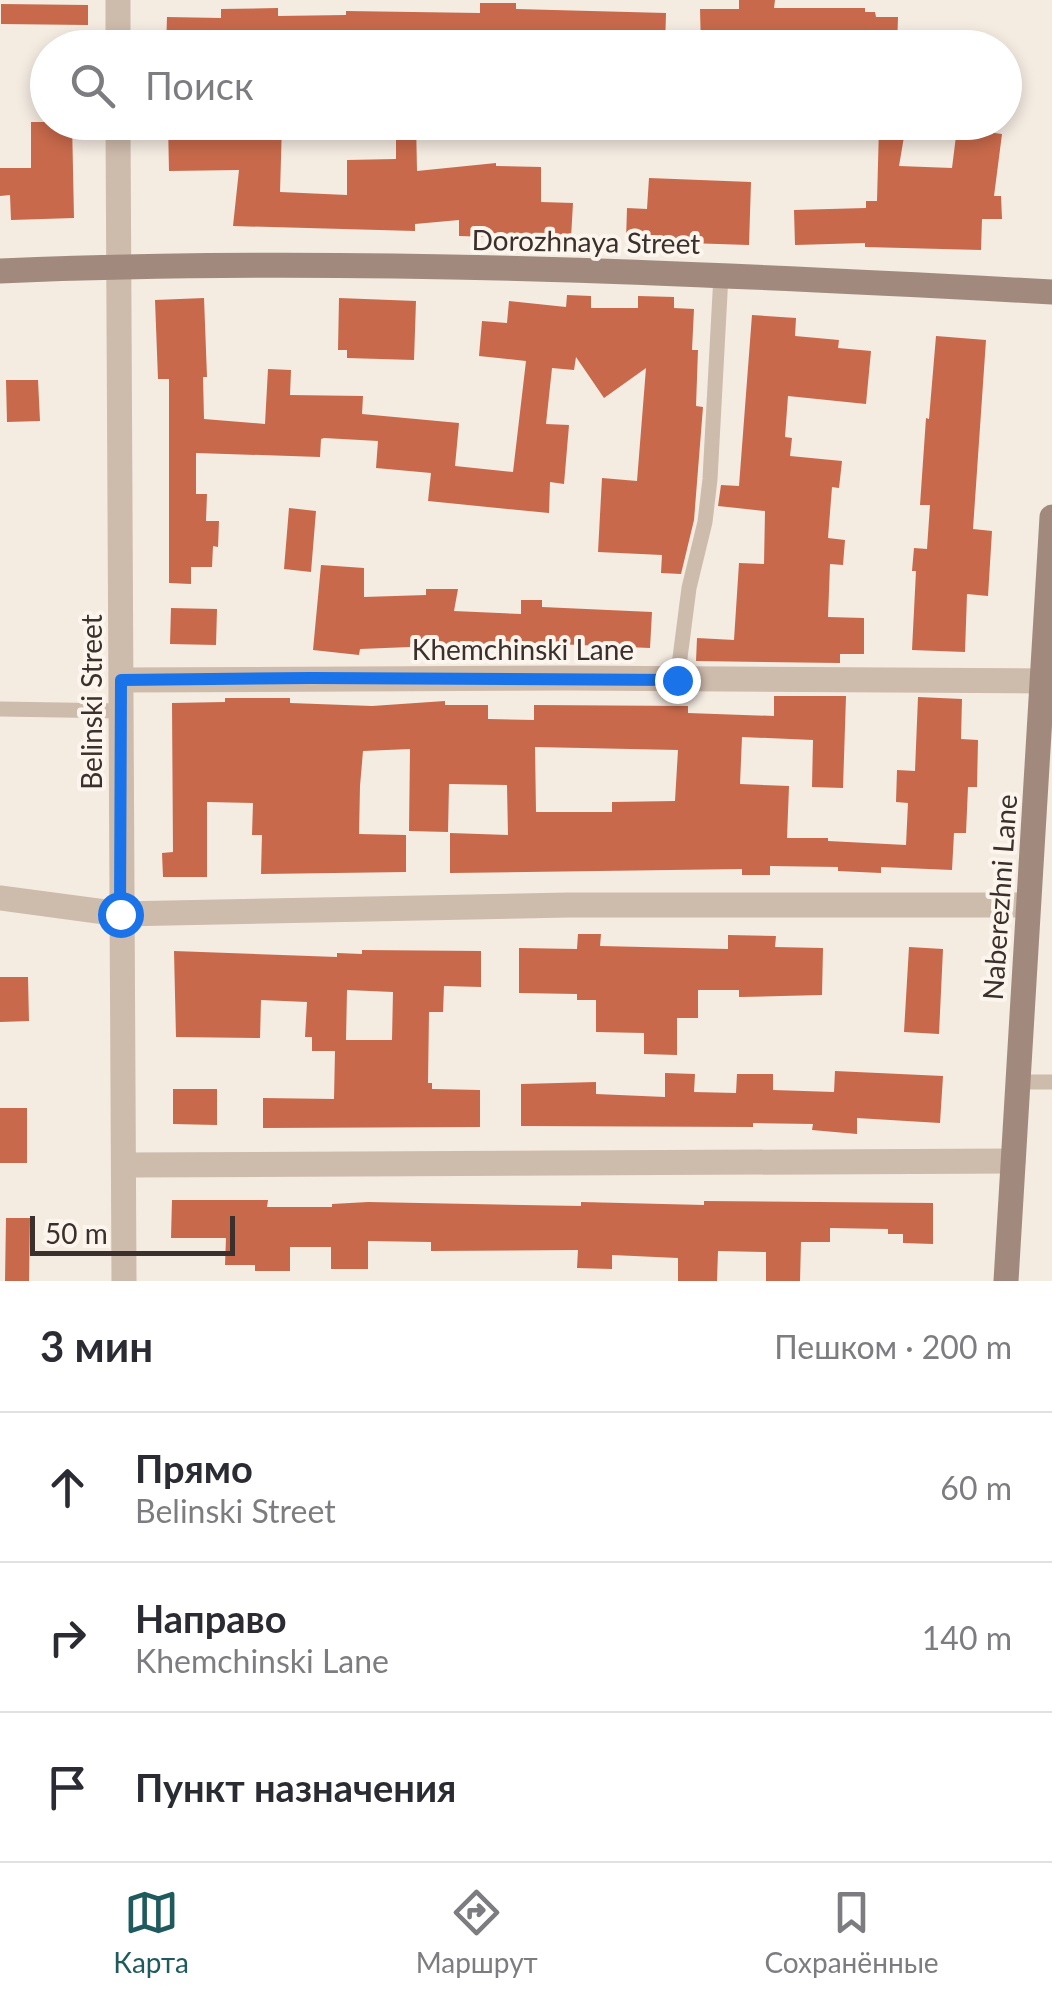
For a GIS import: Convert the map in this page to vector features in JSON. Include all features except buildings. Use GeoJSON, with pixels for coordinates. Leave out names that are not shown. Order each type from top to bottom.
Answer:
{"type":"FeatureCollection","features":[{"type":"Feature","properties":{"kind":"street"},"geometry":{"type":"LineString","coordinates":[[118,0],[118,30]]}},
{"type":"Feature","properties":{"kind":"street","name":"Belinski Street"},"geometry":{"type":"LineString","coordinates":[[118,140],[124,1281]]}},
{"type":"Feature","properties":{"kind":"street","name":"Dorozhnaya Street"},"geometry":{"type":"LineString","coordinates":[[0,272],[282,264],[722,274],[1052,292]]}},
{"type":"Feature","properties":{"kind":"street","name":"Naberezhni Lane"},"geometry":{"type":"LineString","coordinates":[[1006,1281],[1052,517]]}},
{"type":"Feature","properties":{"kind":"street","name":"Khemchinski Lane"},"geometry":{"type":"LineString","coordinates":[[121,680],[1044,682]]}},
{"type":"Feature","properties":{"kind":"street"},"geometry":{"type":"LineString","coordinates":[[0,898],[120,914],[568,905],[1028,905]]}},
{"type":"Feature","properties":{"kind":"street"},"geometry":{"type":"LineString","coordinates":[[126,1165],[1014,1161]]}},
{"type":"Feature","properties":{"kind":"lane"},"geometry":{"type":"LineString","coordinates":[[677,680],[688,588],[710,479],[722,274]]}},
{"type":"Feature","properties":{"kind":"lane"},"geometry":{"type":"LineString","coordinates":[[0,709],[121,711]]}},
{"type":"Feature","properties":{"kind":"lane"},"geometry":{"type":"LineString","coordinates":[[1018,1082],[1052,1082]]}},
{"type":"Feature","properties":{"kind":"route"},"geometry":{"type":"LineString","coordinates":[[120,914],[121,680],[677,680]]}}]}
